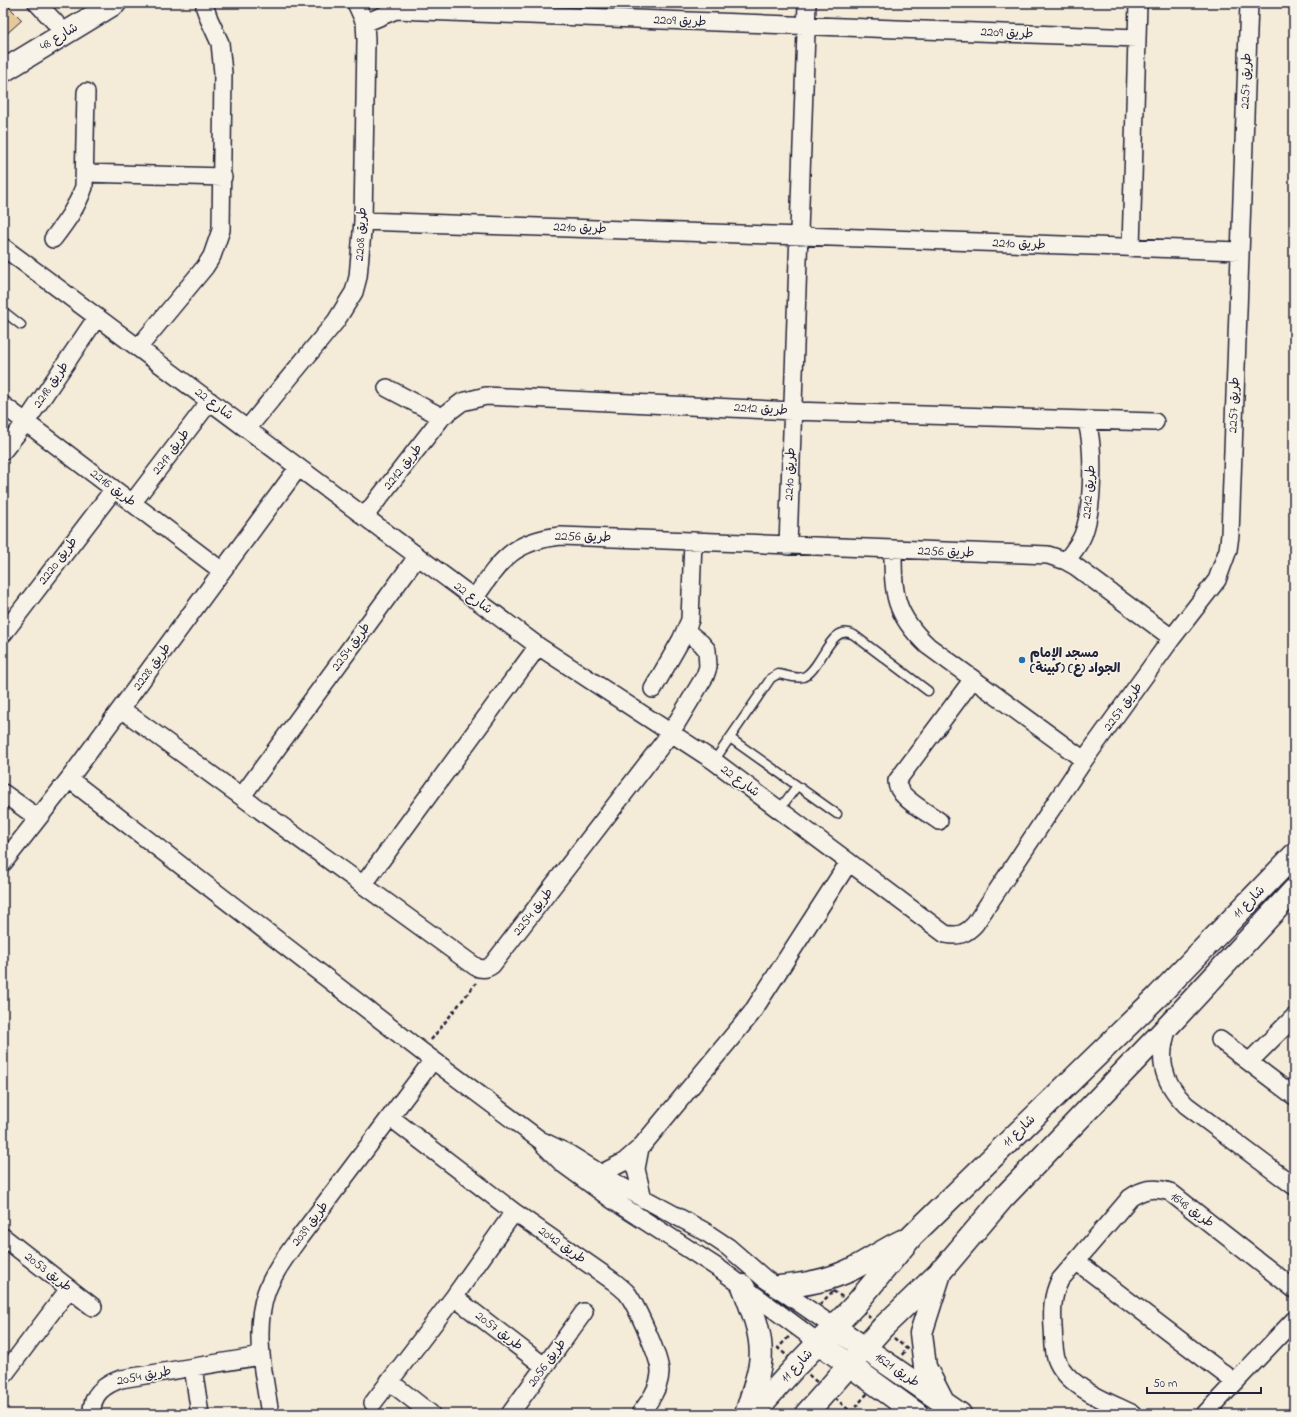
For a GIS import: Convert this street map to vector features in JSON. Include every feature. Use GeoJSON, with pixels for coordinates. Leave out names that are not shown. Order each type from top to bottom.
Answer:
{"type":"FeatureCollection","features":[{"type":"Feature","properties":{"kind":"street"},"geometry":{"type":"LineString","coordinates":[[37,3],[66,33]]}},
{"type":"Feature","properties":{"kind":"street","name":"شارع 48"},"geometry":{"type":"LineString","coordinates":[[3,71],[115,3]]}},
{"type":"Feature","properties":{"kind":"street"},"geometry":{"type":"LineString","coordinates":[[138,348],[212,256],[221,230],[223,177],[222,53],[216,30],[204,8],[205,3]]}},
{"type":"Feature","properties":{"kind":"street","name":"طريق 2208"},"geometry":{"type":"LineString","coordinates":[[247,430],[347,306],[354,292],[358,277],[363,221],[365,23],[356,3]]}},
{"type":"Feature","properties":{"kind":"street"},"geometry":{"type":"LineString","coordinates":[[798,235],[807,3]]}},
{"type":"Feature","properties":{"kind":"street"},"geometry":{"type":"LineString","coordinates":[[1131,248],[1138,3]]}},
{"type":"Feature","properties":{"kind":"street","name":"طريق 2257"},"geometry":{"type":"LineString","coordinates":[[952,936],[961,935],[969,931],[975,924],[1084,760],[1172,638],[1217,580],[1228,550],[1249,3]]}},
{"type":"Feature","properties":{"kind":"street","name":"طريق 2209"},"geometry":{"type":"LineString","coordinates":[[365,23],[396,10],[1137,38]]}},
{"type":"Feature","properties":{"kind":"street"},"geometry":{"type":"LineString","coordinates":[[53,239],[80,200],[85,173],[86,92]]}},
{"type":"Feature","properties":{"kind":"street"},"geometry":{"type":"LineString","coordinates":[[85,173],[223,177]]}},
{"type":"Feature","properties":{"kind":"street","name":"طريق 2210"},"geometry":{"type":"LineString","coordinates":[[363,221],[1240,251]]}},
{"type":"Feature","properties":{"kind":"street","name":"طريق 2210"},"geometry":{"type":"LineString","coordinates":[[788,546],[798,235]]}},
{"type":"Feature","properties":{"kind":"street","name":"شارع 22"},"geometry":{"type":"LineString","coordinates":[[3,247],[538,646],[670,734],[714,761],[945,934],[952,936]]}},
{"type":"Feature","properties":{"kind":"street","name":"طريق 2218"},"geometry":{"type":"LineString","coordinates":[[3,451],[26,422],[97,317]]}},
{"type":"Feature","properties":{"kind":"street"},"geometry":{"type":"LineString","coordinates":[[387,388],[442,416]]}},
{"type":"Feature","properties":{"kind":"street","name":"طريق 2212"},"geometry":{"type":"LineString","coordinates":[[364,517],[442,416],[462,402],[486,396],[792,411],[1155,422]]}},
{"type":"Feature","properties":{"kind":"street","name":"طريق 2217"},"geometry":{"type":"LineString","coordinates":[[133,502],[210,401]]}},
{"type":"Feature","properties":{"kind":"street","name":"طريق 2216"},"geometry":{"type":"LineString","coordinates":[[3,405],[133,502],[222,571]]}},
{"type":"Feature","properties":{"kind":"street","name":"طريق 2212"},"geometry":{"type":"LineString","coordinates":[[1066,561],[1083,536],[1088,513],[1092,447],[1086,420]]}},
{"type":"Feature","properties":{"kind":"street","name":"طريق 2228"},"geometry":{"type":"LineString","coordinates":[[3,864],[69,779],[298,468]]}},
{"type":"Feature","properties":{"kind":"street","name":"طريق 2220"},"geometry":{"type":"LineString","coordinates":[[3,634],[114,488]]}},
{"type":"Feature","properties":{"kind":"street","name":"طريق 2256"},"geometry":{"type":"LineString","coordinates":[[474,599],[495,568],[508,554],[524,544],[542,538],[561,536],[1048,555],[1066,561],[1172,638]]}},
{"type":"Feature","properties":{"kind":"street"},"geometry":{"type":"LineString","coordinates":[[653,689],[686,631],[691,609],[693,541]]}},
{"type":"Feature","properties":{"kind":"street"},"geometry":{"type":"LineString","coordinates":[[893,550],[895,593],[902,617],[914,633],[928,646],[1084,760]]}},
{"type":"Feature","properties":{"kind":"street","name":"طريق 2254"},"geometry":{"type":"LineString","coordinates":[[242,796],[417,556]]}},
{"type":"Feature","properties":{"kind":"street"},"geometry":{"type":"LineString","coordinates":[[670,734],[708,667],[707,650],[686,631]]}},
{"type":"Feature","properties":{"kind":"street"},"geometry":{"type":"LineString","coordinates":[[363,885],[538,646]]}},
{"type":"Feature","properties":{"kind":"street"},"geometry":{"type":"LineString","coordinates":[[939,821],[902,795],[897,787],[897,781],[973,679]]}},
{"type":"Feature","properties":{"kind":"street"},"geometry":{"type":"LineString","coordinates":[[121,709],[476,967],[482,969],[488,968]]}},
{"type":"Feature","properties":{"kind":"street","name":"طريق 2254"},"geometry":{"type":"LineString","coordinates":[[488,968],[670,734]]}},
{"type":"Feature","properties":{"kind":"street"},"geometry":{"type":"LineString","coordinates":[[69,779],[427,1056],[540,1140],[569,1154],[642,1198],[704,1231],[728,1248],[765,1279],[779,1287],[834,1327]]}},
{"type":"Feature","properties":{"kind":"street"},"geometry":{"type":"LineString","coordinates":[[3,793],[38,818]]}},
{"type":"Feature","properties":{"kind":"street","name":"شارع 11"},"geometry":{"type":"LineString","coordinates":[[753,1414],[797,1365],[855,1305],[912,1236],[1157,997],[1294,855]]}},
{"type":"Feature","properties":{"kind":"street"},"geometry":{"type":"LineString","coordinates":[[600,1174],[624,1162],[640,1148],[751,1014],[849,862]]}},
{"type":"Feature","properties":{"kind":"street","name":"شارع 11"},"geometry":{"type":"LineString","coordinates":[[806,1414],[864,1348],[942,1270],[1003,1198],[1170,1024],[1294,890]]}},
{"type":"Feature","properties":{"kind":"street"},"geometry":{"type":"LineString","coordinates":[[1250,1062],[1294,1017]]}},
{"type":"Feature","properties":{"kind":"street"},"geometry":{"type":"LineString","coordinates":[[1170,1024],[1164,1038],[1162,1053],[1163,1068],[1168,1082],[1176,1094],[1186,1105],[1294,1186]]}},
{"type":"Feature","properties":{"kind":"street"},"geometry":{"type":"LineString","coordinates":[[1220,1040],[1294,1096]]}},
{"type":"Feature","properties":{"kind":"street","name":"طريق 2039"},"geometry":{"type":"LineString","coordinates":[[270,1414],[261,1356],[260,1321],[266,1293],[281,1264],[390,1117],[427,1056]]}},
{"type":"Feature","properties":{"kind":"street","name":"طريق 2042"},"geometry":{"type":"LineString","coordinates":[[390,1117],[514,1212],[614,1281],[627,1293],[658,1358],[660,1372],[658,1386],[640,1414]]}},
{"type":"Feature","properties":{"kind":"street"},"geometry":{"type":"LineString","coordinates":[[540,1140],[562,1164],[611,1199],[721,1270],[819,1343]]}},
{"type":"Feature","properties":{"kind":"street"},"geometry":{"type":"LineString","coordinates":[[640,1148],[636,1169],[642,1198]]}},
{"type":"Feature","properties":{"kind":"street","name":"طريق 1648"},"geometry":{"type":"LineString","coordinates":[[1132,1414],[1071,1380],[1062,1370],[1056,1357],[1052,1309],[1054,1294],[1060,1280],[1130,1198],[1145,1190],[1162,1189],[1177,1196],[1294,1289]]}},
{"type":"Feature","properties":{"kind":"street"},"geometry":{"type":"LineString","coordinates":[[373,1403],[454,1297],[514,1212]]}},
{"type":"Feature","properties":{"kind":"street"},"geometry":{"type":"LineString","coordinates":[[779,1287],[802,1285],[848,1271],[912,1236]]}},
{"type":"Feature","properties":{"kind":"street","name":"طريق 2053"},"geometry":{"type":"LineString","coordinates":[[3,1238],[93,1306]]}},
{"type":"Feature","properties":{"kind":"street"},"geometry":{"type":"LineString","coordinates":[[1076,1261],[1235,1382]]}},
{"type":"Feature","properties":{"kind":"street"},"geometry":{"type":"LineString","coordinates":[[942,1270],[921,1333],[921,1348],[925,1367],[942,1402]]}},
{"type":"Feature","properties":{"kind":"street"},"geometry":{"type":"LineString","coordinates":[[743,1286],[757,1328],[760,1348],[760,1363],[746,1414]]}},
{"type":"Feature","properties":{"kind":"street"},"geometry":{"type":"LineString","coordinates":[[4,1374],[69,1289]]}},
{"type":"Feature","properties":{"kind":"street","name":"طريق 2057"},"geometry":{"type":"LineString","coordinates":[[454,1297],[544,1366]]}},
{"type":"Feature","properties":{"kind":"street","name":"طريق 2056"},"geometry":{"type":"LineString","coordinates":[[510,1414],[584,1312]]}},
{"type":"Feature","properties":{"kind":"street"},"geometry":{"type":"LineString","coordinates":[[1205,1414],[1294,1320]]}},
{"type":"Feature","properties":{"kind":"street","name":"طريق 1621"},"geometry":{"type":"LineString","coordinates":[[834,1327],[960,1414]]}},
{"type":"Feature","properties":{"kind":"street","name":"طريق 1621"},"geometry":{"type":"LineString","coordinates":[[819,1343],[917,1414]]}},
{"type":"Feature","properties":{"kind":"street","name":"طريق 2054"},"geometry":{"type":"LineString","coordinates":[[92,1414],[92,1407],[97,1394],[107,1384],[121,1379],[261,1356]]}},
{"type":"Feature","properties":{"kind":"street"},"geometry":{"type":"LineString","coordinates":[[193,1367],[200,1414]]}},
{"type":"Feature","properties":{"kind":"street"},"geometry":{"type":"LineString","coordinates":[[389,1381],[431,1414]]}},
{"type":"Feature","properties":{"kind":"lane"},"geometry":{"type":"LineString","coordinates":[[3,311],[21,325]]}},
{"type":"Feature","properties":{"kind":"lane"},"geometry":{"type":"LineString","coordinates":[[714,761],[771,678],[778,674],[797,678],[808,674],[834,638],[841,633],[850,633],[854,635],[928,691]]}},
{"type":"Feature","properties":{"kind":"lane"},"geometry":{"type":"LineString","coordinates":[[730,738],[837,814]]}},
{"type":"Feature","properties":{"kind":"lane"},"geometry":{"type":"LineString","coordinates":[[779,810],[797,786]]}},
{"type":"Feature","properties":{"kind":"path"},"geometry":{"type":"LineString","coordinates":[[427,1056],[488,968]]}},
{"type":"Feature","properties":{"kind":"building"},"geometry":{"type":"Polygon","coordinates":[[[9,7],[22,20],[3,37],[3,12],[9,7]]]}},
{"type":"Feature","properties":{"kind":"place","name":"مسجد الإمام الجواد (ع) (كبينة)"},"geometry":{"type":"Point","coordinates":[1022,660]}}]}
